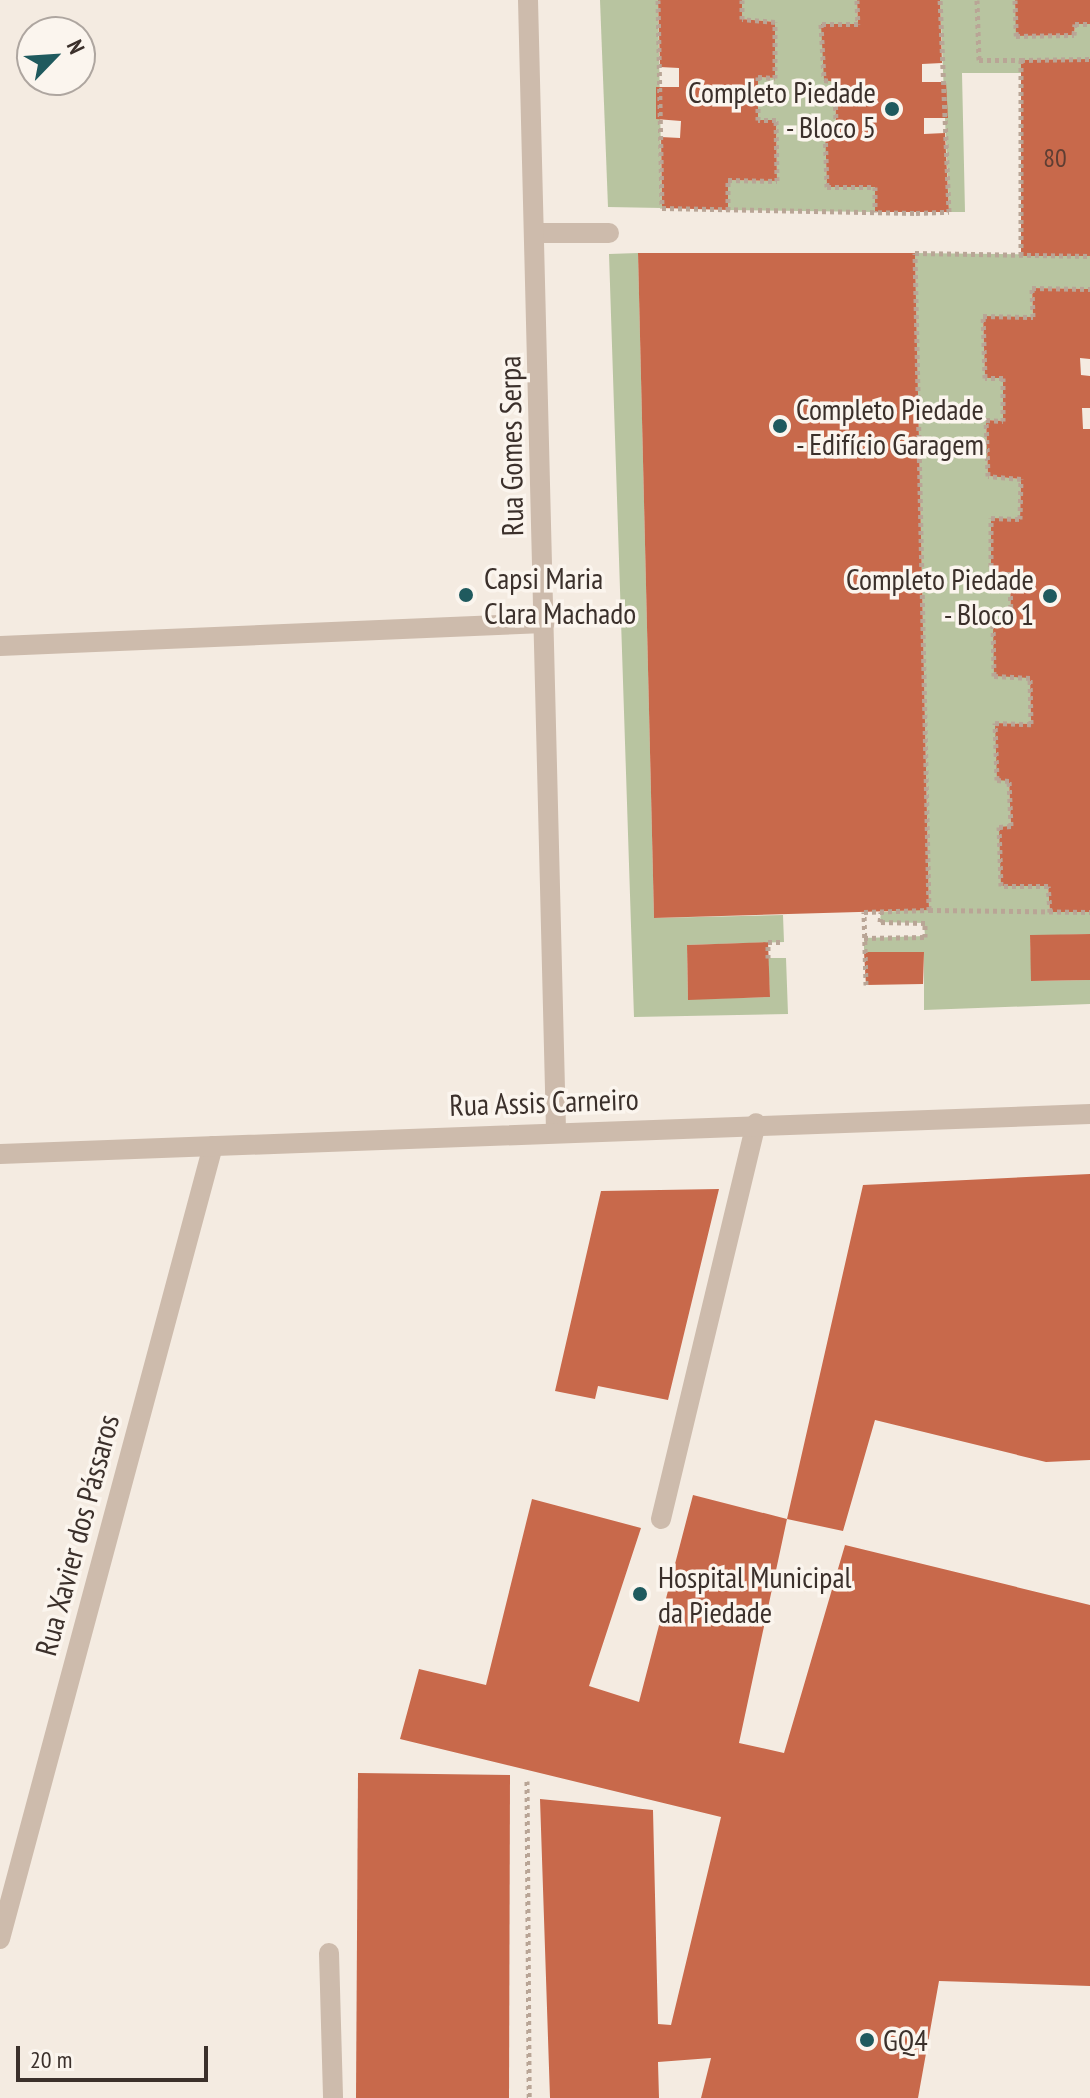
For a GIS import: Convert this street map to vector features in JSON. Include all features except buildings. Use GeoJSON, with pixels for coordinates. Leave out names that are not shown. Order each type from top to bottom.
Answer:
{"type":"FeatureCollection","features":[{"type":"Feature","properties":{"kind":"street","name":"Rua Gomes Serpa"},"geometry":{"type":"LineString","coordinates":[[528,0],[556,1131]]}},
{"type":"Feature","properties":{"kind":"street"},"geometry":{"type":"LineString","coordinates":[[536,233],[609,233]]}},
{"type":"Feature","properties":{"kind":"street"},"geometry":{"type":"LineString","coordinates":[[0,646],[545,623]]}},
{"type":"Feature","properties":{"kind":"street","name":"Rua Assis Carneiro"},"geometry":{"type":"LineString","coordinates":[[0,1154],[756,1123],[1090,1114]]}},
{"type":"Feature","properties":{"kind":"street"},"geometry":{"type":"LineString","coordinates":[[661,1519],[756,1123]]}},
{"type":"Feature","properties":{"kind":"street","name":"Rua Xavier dos Pássaros"},"geometry":{"type":"LineString","coordinates":[[0,1939],[213,1146]]}},
{"type":"Feature","properties":{"kind":"street"},"geometry":{"type":"LineString","coordinates":[[329,1953],[333,2098]]}},
{"type":"Feature","properties":{"kind":"path"},"geometry":{"type":"LineString","coordinates":[[658,0],[662,208],[949,212],[940,0]]}},
{"type":"Feature","properties":{"kind":"path"},"geometry":{"type":"LineString","coordinates":[[728,210],[728,180],[777,181],[776,120],[758,120],[758,77],[775,78],[775,22],[742,19],[742,0]]}},
{"type":"Feature","properties":{"kind":"path"},"geometry":{"type":"LineString","coordinates":[[857,0],[858,24],[821,24],[824,80],[835,82],[836,127],[825,127],[827,187],[875,187],[875,212]]}},
{"type":"Feature","properties":{"kind":"path"},"geometry":{"type":"LineString","coordinates":[[977,0],[979,60],[1090,59]]}},
{"type":"Feature","properties":{"kind":"path"},"geometry":{"type":"LineString","coordinates":[[1015,0],[1016,36],[1074,35],[1075,24],[1090,24]]}},
{"type":"Feature","properties":{"kind":"path"},"geometry":{"type":"LineString","coordinates":[[1021,60],[1021,256]]}},
{"type":"Feature","properties":{"kind":"path"},"geometry":{"type":"LineString","coordinates":[[929,910],[915,253],[1090,256]]}},
{"type":"Feature","properties":{"kind":"path"},"geometry":{"type":"LineString","coordinates":[[1050,912],[1048,886],[1001,886],[999,827],[1011,826],[1009,781],[997,780],[995,723],[1031,724],[1030,678],[994,676],[993,623],[1011,624],[1010,574],[991,574],[991,518],[1020,519],[1021,479],[988,476],[986,420],[1003,421],[1003,378],[985,378],[983,316],[1033,317],[1032,288],[1090,289]]}},
{"type":"Feature","properties":{"kind":"path"},"geometry":{"type":"LineString","coordinates":[[866,985],[864,912],[1090,912]]}},
{"type":"Feature","properties":{"kind":"path"},"geometry":{"type":"LineString","coordinates":[[864,938],[925,937],[925,923],[880,922],[881,912]]}},
{"type":"Feature","properties":{"kind":"path"},"geometry":{"type":"LineString","coordinates":[[768,958],[768,942],[784,942]]}},
{"type":"Feature","properties":{"kind":"path"},"geometry":{"type":"LineString","coordinates":[[527,1781],[529,2098]]}},
{"type":"Feature","properties":{"kind":"green space"},"geometry":{"type":"Polygon","coordinates":[[[600,0],[658,0],[662,208],[608,207],[600,0]]]}},
{"type":"Feature","properties":{"kind":"green space"},"geometry":{"type":"Polygon","coordinates":[[[742,0],[857,0],[858,24],[835,82],[836,127],[826,127],[827,187],[875,187],[875,212],[728,210],[728,180],[777,181],[776,120],[758,120],[758,77],[775,78],[775,22],[742,19],[742,0]]]}},
{"type":"Feature","properties":{"kind":"green space"},"geometry":{"type":"Polygon","coordinates":[[[940,0],[1015,0],[1017,36],[1074,35],[1075,24],[1090,24],[1090,59],[1021,60],[1021,73],[962,73],[965,212],[949,212],[940,0]]]}},
{"type":"Feature","properties":{"kind":"green space"},"geometry":{"type":"Polygon","coordinates":[[[638,253],[654,918],[783,915],[784,942],[687,945],[688,999],[770,997],[768,958],[786,958],[788,1014],[634,1017],[609,254],[638,253]]]}},
{"type":"Feature","properties":{"kind":"green space"},"geometry":{"type":"Polygon","coordinates":[[[915,253],[1090,255],[1090,289],[1032,288],[1033,317],[983,317],[985,377],[1003,378],[1003,421],[986,420],[988,476],[1021,479],[1020,519],[991,519],[991,574],[1010,574],[1011,624],[994,623],[1030,678],[1031,724],[996,723],[1009,781],[1011,826],[1001,886],[1048,886],[1050,912],[1090,912],[1090,934],[1030,936],[1032,981],[1090,980],[1090,1004],[924,1010],[924,952],[864,952],[864,938],[925,936],[924,923],[880,922],[881,912],[929,909],[915,253]]]}},
{"type":"Feature","properties":{"kind":"place","name":"Completo Piedade - Bloco 5"},"geometry":{"type":"Point","coordinates":[892,109]}},
{"type":"Feature","properties":{"kind":"place","name":"Completo Piedade - Edifício Garagem"},"geometry":{"type":"Point","coordinates":[780,426]}},
{"type":"Feature","properties":{"kind":"place","name":"Capsi Maria Clara Machado"},"geometry":{"type":"Point","coordinates":[466,595]}},
{"type":"Feature","properties":{"kind":"place","name":"Completo Piedade - Bloco 1"},"geometry":{"type":"Point","coordinates":[1050,596]}},
{"type":"Feature","properties":{"kind":"place","name":"Hospital Municipal da Piedade"},"geometry":{"type":"Point","coordinates":[640,1594]}},
{"type":"Feature","properties":{"kind":"place","name":"GQ4"},"geometry":{"type":"Point","coordinates":[867,2040]}}]}
